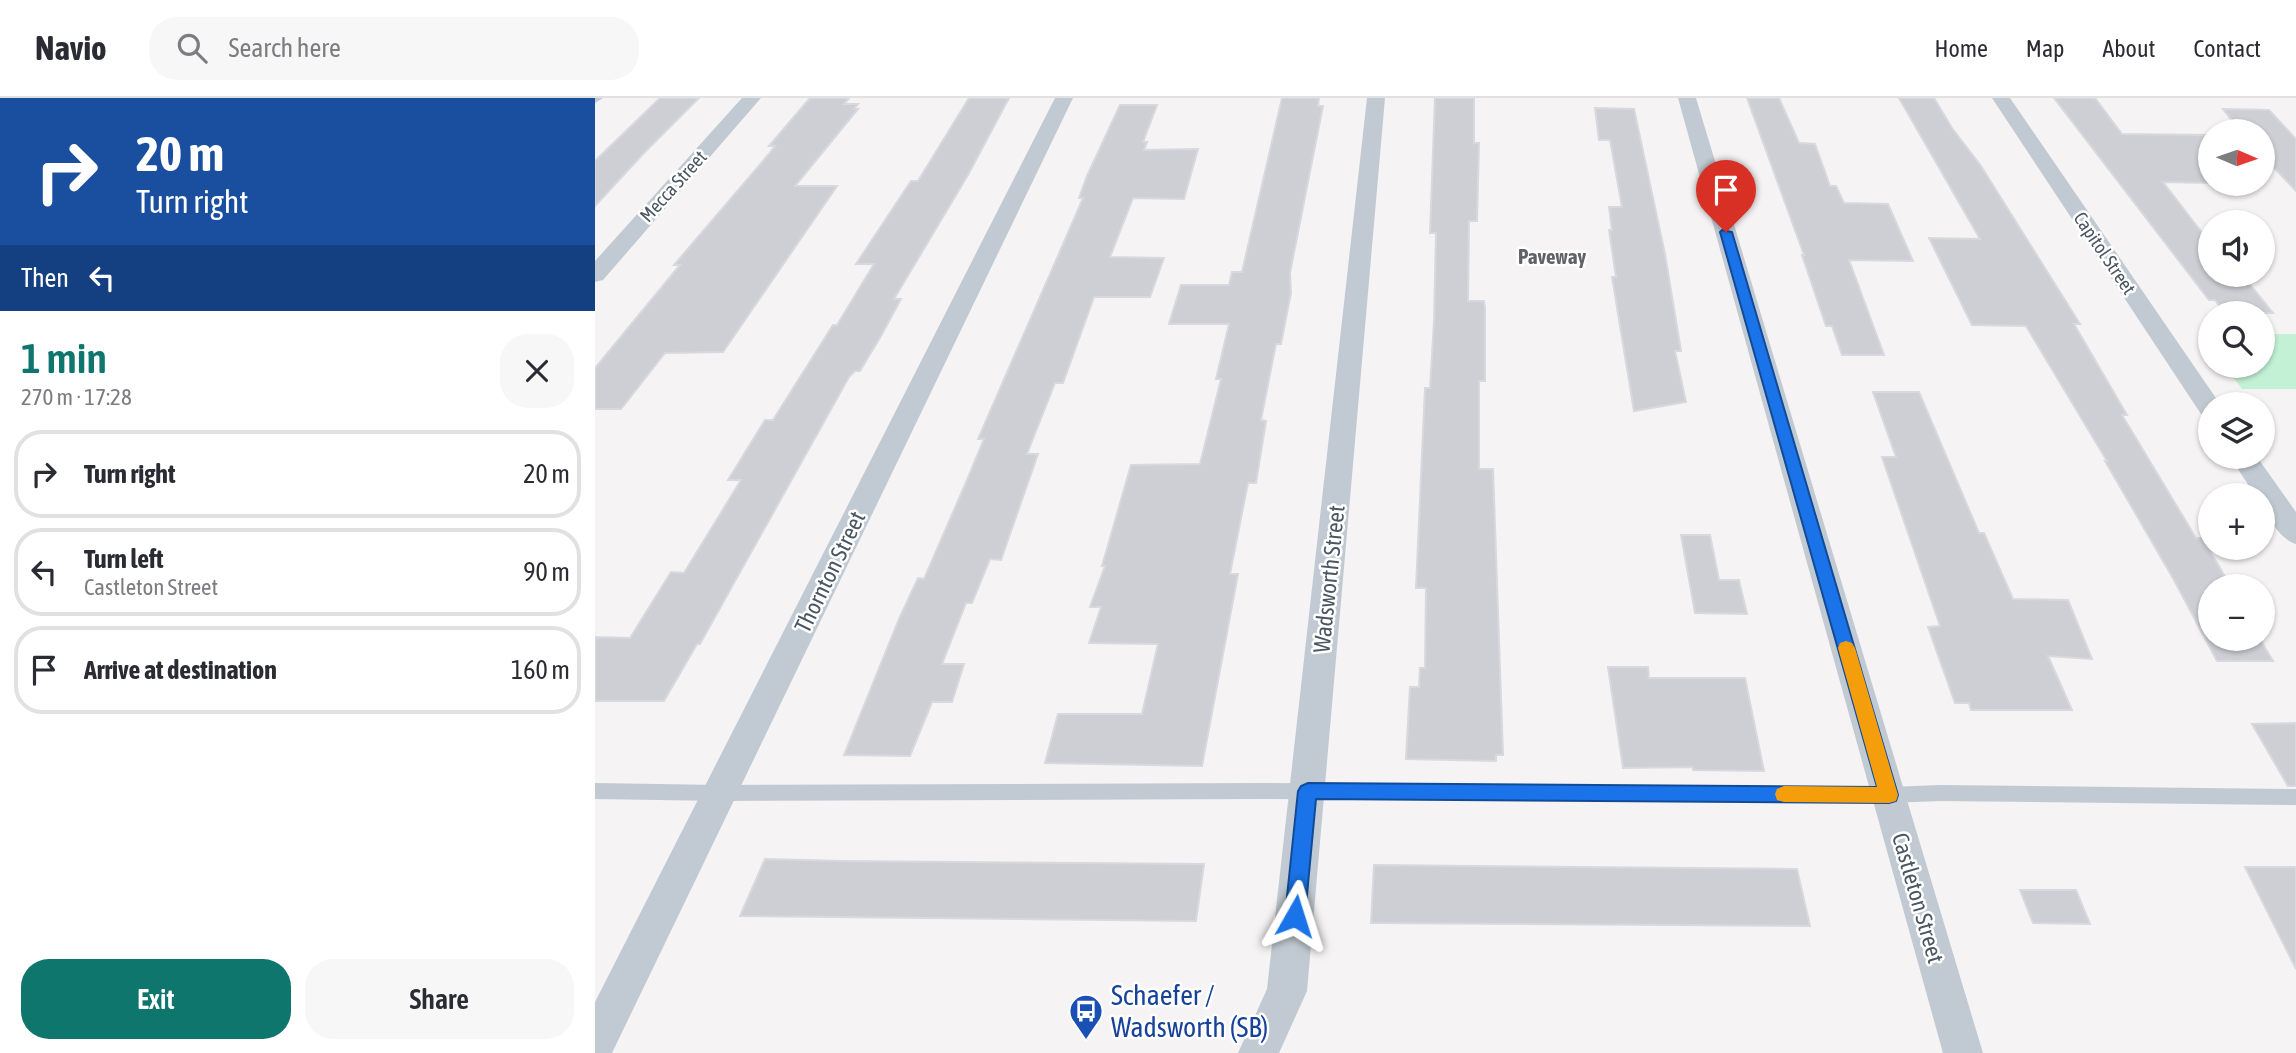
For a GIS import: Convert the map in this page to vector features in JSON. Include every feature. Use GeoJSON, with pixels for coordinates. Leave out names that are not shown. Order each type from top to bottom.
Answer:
{"type":"FeatureCollection","features":[{"type":"Feature","properties":{"kind":"street","name":"Mecca Street"},"geometry":{"type":"LineString","coordinates":[[595,275],[752,98]]}},
{"type":"Feature","properties":{"kind":"street","name":"Thornton Street"},"geometry":{"type":"LineString","coordinates":[[595,1045],[1064,98]]}},
{"type":"Feature","properties":{"kind":"street","name":"Wadsworth Street"},"geometry":{"type":"LineString","coordinates":[[1258,1053],[1287,991],[1376,98]]}},
{"type":"Feature","properties":{"kind":"street","name":"Castleton Street"},"geometry":{"type":"LineString","coordinates":[[1687,98],[1963,1053]]}},
{"type":"Feature","properties":{"kind":"street","name":"Capitol Street"},"geometry":{"type":"LineString","coordinates":[[2001,98],[2199,392]]}},
{"type":"Feature","properties":{"kind":"street"},"geometry":{"type":"LineString","coordinates":[[2251,469],[2296,534]]}},
{"type":"Feature","properties":{"kind":"lane"},"geometry":{"type":"LineString","coordinates":[[595,791],[1940,793],[2296,797]]}},
{"type":"Feature","properties":{"kind":"green space"},"geometry":{"type":"Polygon","coordinates":[[[2275,334],[2296,334],[2296,389],[2242,389],[2234,378],[2275,378],[2275,334]]]}},
{"type":"Feature","properties":{"kind":"building"},"geometry":{"type":"Polygon","coordinates":[[[660,98],[699,98],[595,206],[595,161],[660,98]]]}},
{"type":"Feature","properties":{"kind":"building"},"geometry":{"type":"Polygon","coordinates":[[[810,98],[849,98],[844,104],[858,104],[854,109],[858,109],[795,186],[837,186],[723,352],[665,353],[621,409],[595,409],[595,368],[680,265],[674,265],[768,155],[775,146],[769,146],[810,98]]]}},
{"type":"Feature","properties":{"kind":"building"},"geometry":{"type":"Polygon","coordinates":[[[969,98],[1009,98],[968,175],[894,299],[901,299],[881,336],[860,371],[855,371],[849,377],[700,644],[697,644],[664,701],[595,701],[595,637],[630,638],[671,572],[684,573],[741,480],[728,480],[765,420],[773,420],[874,264],[856,264],[911,181],[918,181],[969,98]]]}},
{"type":"Feature","properties":{"kind":"building"},"geometry":{"type":"Polygon","coordinates":[[[1282,98],[1319,98],[1318,106],[1323,106],[1290,273],[1291,293],[1281,344],[1276,344],[1261,420],[1266,421],[1256,483],[1248,483],[1230,574],[1238,574],[1202,766],[1045,763],[1058,714],[1142,714],[1158,644],[1089,643],[1101,607],[1090,607],[1105,566],[1102,566],[1131,465],[1200,464],[1221,379],[1216,379],[1229,324],[1169,324],[1181,285],[1229,285],[1232,272],[1242,272],[1282,98]]]}},
{"type":"Feature","properties":{"kind":"building"},"geometry":{"type":"Polygon","coordinates":[[[1435,98],[1474,98],[1474,143],[1479,143],[1477,221],[1469,221],[1468,301],[1484,301],[1485,308],[1485,381],[1479,381],[1479,469],[1493,469],[1503,755],[1496,755],[1496,761],[1406,759],[1410,687],[1419,687],[1420,668],[1425,668],[1426,588],[1416,588],[1425,388],[1430,388],[1434,321],[1436,233],[1430,233],[1435,98]]]}},
{"type":"Feature","properties":{"kind":"building"},"geometry":{"type":"Polygon","coordinates":[[[1747,98],[1779,98],[1799,143],[1815,144],[1830,186],[1836,186],[1844,203],[1888,204],[1913,261],[1849,260],[1884,355],[1842,355],[1832,326],[1826,326],[1804,255],[1747,98]]]}},
{"type":"Feature","properties":{"kind":"building"},"geometry":{"type":"Polygon","coordinates":[[[1899,98],[1934,98],[1952,128],[1981,166],[2080,324],[2074,324],[2127,415],[2122,415],[2198,538],[2198,560],[2215,560],[2223,574],[2198,574],[2198,625],[2107,461],[2026,326],[1972,325],[1929,238],[1980,239],[1899,98]]]}},
{"type":"Feature","properties":{"kind":"building"},"geometry":{"type":"Polygon","coordinates":[[[2054,98],[2095,98],[2122,134],[2198,135],[2198,183],[2163,182],[2198,227],[2198,286],[2054,98]]]}},
{"type":"Feature","properties":{"kind":"building"},"geometry":{"type":"Polygon","coordinates":[[[1120,105],[1157,105],[1143,142],[1147,142],[1144,150],[1198,149],[1184,199],[1133,198],[1110,257],[1164,258],[1150,297],[1094,297],[1063,383],[1055,383],[1027,454],[1038,454],[1001,560],[990,559],[972,603],[966,603],[942,664],[964,664],[952,702],[932,702],[910,756],[844,755],[899,619],[918,578],[924,579],[967,480],[984,439],[978,439],[1083,198],[1079,198],[1087,176],[1120,105]]]}},
{"type":"Feature","properties":{"kind":"building"},"geometry":{"type":"Polygon","coordinates":[[[1595,108],[1634,109],[1665,254],[1681,351],[1675,351],[1686,402],[1634,411],[1612,277],[1616,277],[1609,230],[1612,230],[1609,207],[1622,207],[1610,140],[1599,140],[1595,108]]]}},
{"type":"Feature","properties":{"kind":"building"},"geometry":{"type":"Polygon","coordinates":[[[2223,109],[2269,110],[2296,139],[2296,191],[2275,169],[2275,119],[2231,119],[2223,109]]]}},
{"type":"Feature","properties":{"kind":"building"},"geometry":{"type":"Polygon","coordinates":[[[2199,287],[2252,287],[2263,301],[2216,301],[2209,300],[2199,287]]]}},
{"type":"Feature","properties":{"kind":"building"},"geometry":{"type":"Polygon","coordinates":[[[1873,392],[1919,392],[1979,533],[1984,533],[2013,599],[2068,600],[2092,659],[2048,656],[2072,710],[1971,710],[1969,703],[1955,703],[1928,627],[1940,626],[1882,457],[1896,457],[1873,392]]]}},
{"type":"Feature","properties":{"kind":"building"},"geometry":{"type":"Polygon","coordinates":[[[1681,535],[1710,535],[1719,580],[1739,580],[1747,614],[1695,613],[1681,535]]]}},
{"type":"Feature","properties":{"kind":"building"},"geometry":{"type":"Polygon","coordinates":[[[2212,651],[2267,651],[2273,661],[2217,661],[2212,651]]]}},
{"type":"Feature","properties":{"kind":"building"},"geometry":{"type":"Polygon","coordinates":[[[1608,667],[1648,667],[1649,678],[1745,678],[1764,771],[1693,770],[1693,767],[1623,768],[1608,667]]]}},
{"type":"Feature","properties":{"kind":"building"},"geometry":{"type":"Polygon","coordinates":[[[2296,723],[2296,786],[2288,786],[2252,724],[2296,723]]]}},
{"type":"Feature","properties":{"kind":"building"},"geometry":{"type":"Polygon","coordinates":[[[765,859],[1204,864],[1196,921],[740,916],[765,859]]]}},
{"type":"Feature","properties":{"kind":"building"},"geometry":{"type":"Polygon","coordinates":[[[1374,865],[1797,869],[1810,926],[1371,923],[1374,865]]]}},
{"type":"Feature","properties":{"kind":"building"},"geometry":{"type":"Polygon","coordinates":[[[2245,867],[2296,867],[2296,969],[2245,867]]]}},
{"type":"Feature","properties":{"kind":"building"},"geometry":{"type":"Polygon","coordinates":[[[2020,890],[2076,890],[2090,924],[2033,923],[2020,890]]]}},
{"type":"Feature","properties":{"kind":"slow traffic"},"geometry":{"type":"LineString","coordinates":[[1784,794],[1889,795],[1846,648]]}},
{"type":"Feature","properties":{"kind":"place","name":"Schaefer / Wadsworth (SB)"},"geometry":{"type":"Point","coordinates":[1086,1041]}},
{"type":"Feature","properties":{"kind":"district","name":"Paveway"},"geometry":{"type":"Point","coordinates":[1552,256]}},
{"type":"Feature","properties":{"kind":"route"},"geometry":{"type":"LineString","coordinates":[[1295,916],[1308,791],[1889,795],[1726,232]]}}]}
